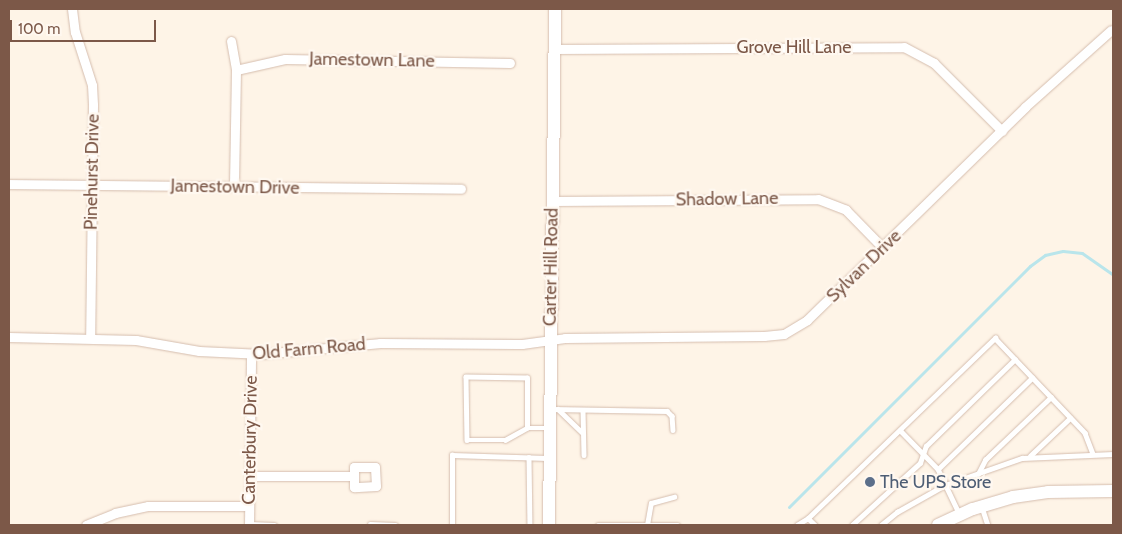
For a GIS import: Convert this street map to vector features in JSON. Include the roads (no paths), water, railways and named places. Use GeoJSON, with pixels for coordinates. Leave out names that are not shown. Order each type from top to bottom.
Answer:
{"type":"FeatureCollection","features":[{"type":"Feature","properties":{"kind":"main road","name":"Carter Hill Road"},"geometry":{"type":"LineString","coordinates":[[549,525],[548,428],[553,409],[549,342],[555,9]]}},
{"type":"Feature","properties":{"kind":"main road"},"geometry":{"type":"LineString","coordinates":[[938,525],[982,506],[1048,492],[1113,491]]}},
{"type":"Feature","properties":{"kind":"street","name":"Pinehurst Drive"},"geometry":{"type":"LineString","coordinates":[[72,9],[75,32],[92,85],[90,338]]}},
{"type":"Feature","properties":{"kind":"street","name":"Sylvan Drive"},"geometry":{"type":"LineString","coordinates":[[549,342],[565,338],[764,336],[784,334],[807,320],[1002,131],[1110,30]]}},
{"type":"Feature","properties":{"kind":"street"},"geometry":{"type":"LineString","coordinates":[[231,41],[236,70],[234,187]]}},
{"type":"Feature","properties":{"kind":"street","name":"Grove Hill Lane"},"geometry":{"type":"LineString","coordinates":[[554,49],[904,47],[934,63],[1002,131]]}},
{"type":"Feature","properties":{"kind":"street","name":"Jamestown Lane"},"geometry":{"type":"LineString","coordinates":[[236,70],[285,59],[510,63]]}},
{"type":"Feature","properties":{"kind":"street","name":"Jamestown Drive"},"geometry":{"type":"LineString","coordinates":[[9,184],[461,189]]}},
{"type":"Feature","properties":{"kind":"street","name":"Shadow Lane"},"geometry":{"type":"LineString","coordinates":[[552,201],[818,199],[846,210],[883,248]]}},
{"type":"Feature","properties":{"kind":"street","name":"Old Farm Road"},"geometry":{"type":"LineString","coordinates":[[9,337],[136,340],[199,351],[251,354],[295,353],[380,343],[522,344],[549,342]]}},
{"type":"Feature","properties":{"kind":"street","name":"Canterbury Drive"},"geometry":{"type":"LineString","coordinates":[[249,525],[251,354]]}},
{"type":"Feature","properties":{"kind":"street"},"geometry":{"type":"LineString","coordinates":[[250,476],[354,476]]}},
{"type":"Feature","properties":{"kind":"street"},"geometry":{"type":"LineString","coordinates":[[86,525],[115,513],[148,506],[249,506]]}},
{"type":"Feature","properties":{"kind":"lane"},"geometry":{"type":"LineString","coordinates":[[796,525],[808,518],[995,338],[1085,433],[1094,454]]}},
{"type":"Feature","properties":{"kind":"lane"},"geometry":{"type":"LineString","coordinates":[[852,525],[920,463],[926,446],[1015,359]]}},
{"type":"Feature","properties":{"kind":"lane"},"geometry":{"type":"LineString","coordinates":[[527,428],[527,378],[466,377],[467,440],[505,440],[527,428],[548,428]]}},
{"type":"Feature","properties":{"kind":"lane"},"geometry":{"type":"LineString","coordinates":[[938,470],[1032,378]]}},
{"type":"Feature","properties":{"kind":"lane"},"geometry":{"type":"LineString","coordinates":[[978,474],[985,460],[1051,397]]}},
{"type":"Feature","properties":{"kind":"lane"},"geometry":{"type":"LineString","coordinates":[[553,409],[667,411],[672,416],[673,430]]}},
{"type":"Feature","properties":{"kind":"lane"},"geometry":{"type":"LineString","coordinates":[[553,409],[582,432]]}},
{"type":"Feature","properties":{"kind":"lane"},"geometry":{"type":"LineString","coordinates":[[583,410],[584,455]]}},
{"type":"Feature","properties":{"kind":"lane"},"geometry":{"type":"LineString","coordinates":[[1030,456],[1070,418]]}},
{"type":"Feature","properties":{"kind":"lane"},"geometry":{"type":"LineString","coordinates":[[900,430],[938,470],[960,515]]}},
{"type":"Feature","properties":{"kind":"lane"},"geometry":{"type":"LineString","coordinates":[[882,525],[897,512],[946,485],[1030,456],[1113,454]]}},
{"type":"Feature","properties":{"kind":"lane"},"geometry":{"type":"LineString","coordinates":[[452,525],[452,455],[548,458]]}},
{"type":"Feature","properties":{"kind":"lane"},"geometry":{"type":"LineString","coordinates":[[529,457],[530,525]]}},
{"type":"Feature","properties":{"kind":"lane"},"geometry":{"type":"LineString","coordinates":[[647,525],[651,503],[674,497]]}},
{"type":"Feature","properties":{"kind":"lane"},"geometry":{"type":"LineString","coordinates":[[982,506],[988,525]]}},
{"type":"Feature","properties":{"kind":"lane"},"geometry":{"type":"LineString","coordinates":[[808,518],[815,525]]}},
{"type":"Feature","properties":{"kind":"lane"},"geometry":{"type":"LineString","coordinates":[[370,524],[395,525]]}},
{"type":"Feature","properties":{"kind":"lane"},"geometry":{"type":"LineString","coordinates":[[249,525],[274,525]]}},
{"type":"Feature","properties":{"kind":"lane"},"geometry":{"type":"LineString","coordinates":[[598,525],[678,525]]}},
{"type":"Feature","properties":{"kind":"waterway"},"geometry":{"type":"LineString","coordinates":[[789,507],[1030,266],[1045,255],[1063,251],[1082,253],[1113,275]]}},
{"type":"Feature","properties":{"kind":"place","name":"The UPS Store"},"geometry":{"type":"Point","coordinates":[870,482]}}]}
